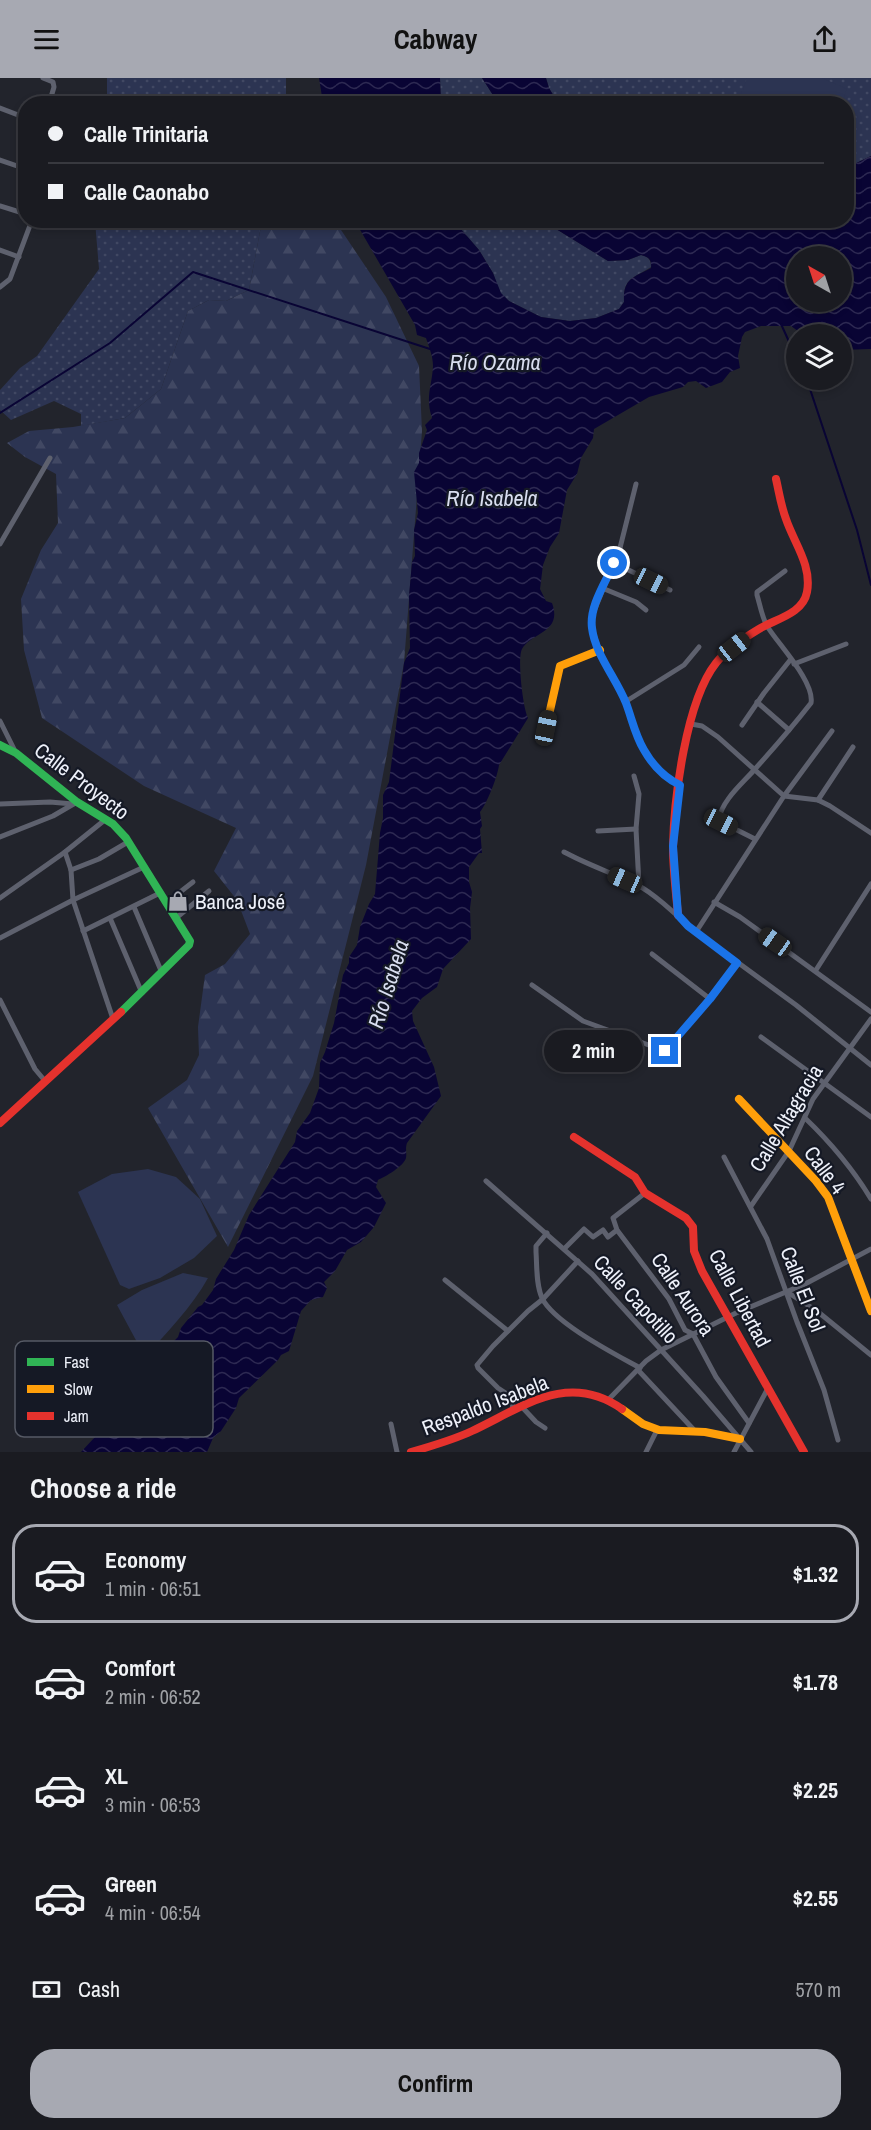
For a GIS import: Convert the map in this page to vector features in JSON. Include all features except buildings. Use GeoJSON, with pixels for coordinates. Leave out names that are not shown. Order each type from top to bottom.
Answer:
{"type":"FeatureCollection","features":[{"type":"Feature","properties":{"kind":"street"},"geometry":{"type":"LineString","coordinates":[[43,78],[53,82],[51,96]]}},
{"type":"Feature","properties":{"kind":"street"},"geometry":{"type":"LineString","coordinates":[[0,108],[18,115]]}},
{"type":"Feature","properties":{"kind":"street"},"geometry":{"type":"LineString","coordinates":[[0,160],[18,166]]}},
{"type":"Feature","properties":{"kind":"street"},"geometry":{"type":"LineString","coordinates":[[0,206],[18,212]]}},
{"type":"Feature","properties":{"kind":"street"},"geometry":{"type":"LineString","coordinates":[[0,287],[10,279],[29,228]]}},
{"type":"Feature","properties":{"kind":"street"},"geometry":{"type":"LineString","coordinates":[[0,250],[19,257]]}},
{"type":"Feature","properties":{"kind":"street"},"geometry":{"type":"LineString","coordinates":[[0,544],[50,458]]}},
{"type":"Feature","properties":{"kind":"street"},"geometry":{"type":"LineString","coordinates":[[678,915],[673,846],[680,785],[691,724],[711,669],[721,658],[766,624],[792,612],[802,604],[808,591],[808,570],[783,510],[776,479]]}},
{"type":"Feature","properties":{"kind":"street"},"geometry":{"type":"LineString","coordinates":[[636,484],[620,548],[592,616],[592,627],[600,650],[626,702],[636,735],[644,750],[664,774],[680,785]]}},
{"type":"Feature","properties":{"kind":"street"},"geometry":{"type":"LineString","coordinates":[[614,563],[669,590]]}},
{"type":"Feature","properties":{"kind":"street"},"geometry":{"type":"LineString","coordinates":[[755,839],[721,822],[719,814],[811,704],[811,695],[793,662],[766,624],[756,593],[785,571]]}},
{"type":"Feature","properties":{"kind":"street"},"geometry":{"type":"LineString","coordinates":[[602,588],[636,602],[646,609]]}},
{"type":"Feature","properties":{"kind":"street"},"geometry":{"type":"LineString","coordinates":[[742,725],[757,702],[793,662],[846,644]]}},
{"type":"Feature","properties":{"kind":"street"},"geometry":{"type":"LineString","coordinates":[[626,702],[684,665],[699,647]]}},
{"type":"Feature","properties":{"kind":"street"},"geometry":{"type":"LineString","coordinates":[[546,728],[560,666],[600,650]]}},
{"type":"Feature","properties":{"kind":"street"},"geometry":{"type":"LineString","coordinates":[[757,702],[789,730]]}},
{"type":"Feature","properties":{"kind":"street"},"geometry":{"type":"LineString","coordinates":[[0,722],[16,753]]}},
{"type":"Feature","properties":{"kind":"street"},"geometry":{"type":"LineString","coordinates":[[691,724],[708,730],[783,795],[818,800],[871,833]]}},
{"type":"Feature","properties":{"kind":"street"},"geometry":{"type":"LineString","coordinates":[[696,932],[783,795],[832,731]]}},
{"type":"Feature","properties":{"kind":"street","name":"Calle Proyecto"},"geometry":{"type":"LineString","coordinates":[[0,745],[16,753],[75,803],[113,824],[129,842],[190,938],[189,945],[162,973]]}},
{"type":"Feature","properties":{"kind":"street"},"geometry":{"type":"LineString","coordinates":[[818,800],[853,747]]}},
{"type":"Feature","properties":{"kind":"street"},"geometry":{"type":"LineString","coordinates":[[634,776],[639,794],[636,829],[639,885]]}},
{"type":"Feature","properties":{"kind":"street"},"geometry":{"type":"LineString","coordinates":[[0,804],[75,803]]}},
{"type":"Feature","properties":{"kind":"street"},"geometry":{"type":"LineString","coordinates":[[0,837],[52,816],[75,803]]}},
{"type":"Feature","properties":{"kind":"street"},"geometry":{"type":"LineString","coordinates":[[0,898],[65,852],[106,819]]}},
{"type":"Feature","properties":{"kind":"street"},"geometry":{"type":"LineString","coordinates":[[598,831],[636,829]]}},
{"type":"Feature","properties":{"kind":"street"},"geometry":{"type":"LineString","coordinates":[[70,870],[99,860],[129,842]]}},
{"type":"Feature","properties":{"kind":"street"},"geometry":{"type":"LineString","coordinates":[[65,852],[70,870],[73,900],[113,1019]]}},
{"type":"Feature","properties":{"kind":"street"},"geometry":{"type":"LineString","coordinates":[[564,852],[585,864],[639,885],[696,932],[871,1065]]}},
{"type":"Feature","properties":{"kind":"street"},"geometry":{"type":"LineString","coordinates":[[0,938],[73,900],[144,867]]}},
{"type":"Feature","properties":{"kind":"street"},"geometry":{"type":"LineString","coordinates":[[166,903],[193,882]]}},
{"type":"Feature","properties":{"kind":"street"},"geometry":{"type":"LineString","coordinates":[[816,970],[871,884]]}},
{"type":"Feature","properties":{"kind":"street"},"geometry":{"type":"LineString","coordinates":[[176,918],[209,891]]}},
{"type":"Feature","properties":{"kind":"street"},"geometry":{"type":"LineString","coordinates":[[83,931],[160,893]]}},
{"type":"Feature","properties":{"kind":"street"},"geometry":{"type":"LineString","coordinates":[[863,896],[871,899]]}},
{"type":"Feature","properties":{"kind":"street"},"geometry":{"type":"LineString","coordinates":[[714,902],[740,917],[816,970],[871,1012]]}},
{"type":"Feature","properties":{"kind":"street"},"geometry":{"type":"LineString","coordinates":[[0,1123],[162,973],[134,907]]}},
{"type":"Feature","properties":{"kind":"street"},"geometry":{"type":"LineString","coordinates":[[110,918],[142,993]]}},
{"type":"Feature","properties":{"kind":"street"},"geometry":{"type":"LineString","coordinates":[[652,954],[710,999]]}},
{"type":"Feature","properties":{"kind":"street"},"geometry":{"type":"LineString","coordinates":[[532,985],[583,1021],[665,1051],[710,999],[737,963]]}},
{"type":"Feature","properties":{"kind":"street"},"geometry":{"type":"LineString","coordinates":[[0,1000],[35,1069],[45,1081]]}},
{"type":"Feature","properties":{"kind":"street","name":"Calle Altagracia"},"geometry":{"type":"LineString","coordinates":[[751,1206],[789,1151],[813,1099],[871,1019]]}},
{"type":"Feature","properties":{"kind":"street"},"geometry":{"type":"LineString","coordinates":[[761,1037],[871,1117]]}},
{"type":"Feature","properties":{"kind":"street","name":"Calle 4"},"geometry":{"type":"LineString","coordinates":[[739,1100],[789,1151],[828,1197],[871,1311]]}},
{"type":"Feature","properties":{"kind":"street"},"geometry":{"type":"LineString","coordinates":[[805,1118],[831,1144],[871,1199]]}},
{"type":"Feature","properties":{"kind":"street","name":"Calle Libertad"},"geometry":{"type":"LineString","coordinates":[[574,1137],[635,1177],[645,1193],[678,1211],[693,1227],[694,1251],[702,1271],[804,1452]]}},
{"type":"Feature","properties":{"kind":"street","name":"Calle El Sol"},"geometry":{"type":"LineString","coordinates":[[724,1156],[751,1206],[787,1292],[824,1390],[838,1440]]}},
{"type":"Feature","properties":{"kind":"street","name":"Calle Capotillo"},"geometry":{"type":"LineString","coordinates":[[486,1180],[592,1274],[751,1452]]}},
{"type":"Feature","properties":{"kind":"street"},"geometry":{"type":"LineString","coordinates":[[565,1248],[584,1229],[593,1237],[603,1230],[608,1237],[617,1230],[613,1218],[645,1193]]}},
{"type":"Feature","properties":{"kind":"street","name":"Calle Aurora"},"geometry":{"type":"LineString","coordinates":[[617,1230],[669,1299],[685,1330],[693,1334],[716,1377],[749,1423]]}},
{"type":"Feature","properties":{"kind":"street"},"geometry":{"type":"LineString","coordinates":[[547,1233],[536,1246],[543,1299],[555,1313],[587,1338],[639,1369],[695,1431]]}},
{"type":"Feature","properties":{"kind":"street"},"geometry":{"type":"LineString","coordinates":[[609,1400],[661,1350],[728,1317],[787,1292],[871,1249]]}},
{"type":"Feature","properties":{"kind":"street"},"geometry":{"type":"LineString","coordinates":[[512,1411],[513,1403],[510,1395],[498,1388],[477,1367],[508,1331],[578,1262]]}},
{"type":"Feature","properties":{"kind":"street"},"geometry":{"type":"LineString","coordinates":[[445,1281],[508,1331]]}},
{"type":"Feature","properties":{"kind":"street"},"geometry":{"type":"LineString","coordinates":[[787,1292],[817,1311],[871,1355]]}},
{"type":"Feature","properties":{"kind":"street"},"geometry":{"type":"LineString","coordinates":[[734,1452],[768,1388]]}},
{"type":"Feature","properties":{"kind":"street","name":"Respaldo Isabela"},"geometry":{"type":"LineString","coordinates":[[411,1452],[458,1438],[512,1411],[550,1396],[573,1392],[593,1394],[609,1400],[638,1421],[657,1430],[695,1431],[740,1439]]}},
{"type":"Feature","properties":{"kind":"street"},"geometry":{"type":"LineString","coordinates":[[522,1407],[545,1428]]}},
{"type":"Feature","properties":{"kind":"street","name":"Respaldo Isabela"},"geometry":{"type":"LineString","coordinates":[[391,1424],[397,1452]]}},
{"type":"Feature","properties":{"kind":"street"},"geometry":{"type":"LineString","coordinates":[[646,1452],[657,1430]]}},
{"type":"Feature","properties":{"kind":"green space"},"geometry":{"type":"Polygon","coordinates":[[[107,78],[286,78],[286,96],[107,96],[107,78]]]}},
{"type":"Feature","properties":{"kind":"green space"},"geometry":{"type":"Polygon","coordinates":[[[440,78],[482,78],[494,96],[441,96],[440,78]]]}},
{"type":"Feature","properties":{"kind":"green space"},"geometry":{"type":"Polygon","coordinates":[[[546,78],[871,78],[871,156],[854,164],[854,96],[554,96],[546,78]]]}},
{"type":"Feature","properties":{"kind":"green space"},"geometry":{"type":"Polygon","coordinates":[[[747,78],[822,78],[847,89],[844,96],[741,96],[747,78]]]}},
{"type":"Feature","properties":{"kind":"green space"},"geometry":{"type":"Polygon","coordinates":[[[96,228],[261,228],[249,290],[226,301],[209,300],[188,311],[161,389],[125,418],[81,426],[81,414],[54,401],[11,420],[0,410],[0,390],[20,368],[37,356],[99,269],[96,228]]]}},
{"type":"Feature","properties":{"kind":"green space"},"geometry":{"type":"Polygon","coordinates":[[[261,228],[340,228],[386,297],[419,366],[422,431],[404,663],[366,865],[313,1076],[228,1247],[148,1108],[187,1080],[199,1055],[198,1027],[205,975],[225,964],[250,934],[237,900],[214,871],[236,828],[144,786],[42,718],[24,650],[21,599],[41,550],[58,523],[56,474],[25,457],[7,443],[29,431],[73,427],[125,418],[161,389],[188,311],[209,300],[226,301],[249,290],[261,228]]]}},
{"type":"Feature","properties":{"kind":"green space"},"geometry":{"type":"Polygon","coordinates":[[[460,228],[554,228],[608,261],[628,260],[641,255],[649,259],[651,267],[630,280],[625,288],[624,302],[619,309],[596,318],[570,321],[541,317],[509,301],[500,293],[493,273],[479,250],[460,228]]]}},
{"type":"Feature","properties":{"kind":"green space"},"geometry":{"type":"Polygon","coordinates":[[[148,1169],[176,1177],[200,1199],[217,1236],[194,1258],[160,1278],[129,1289],[120,1285],[78,1192],[112,1174],[148,1169]]]}},
{"type":"Feature","properties":{"kind":"green space"},"geometry":{"type":"Polygon","coordinates":[[[183,1273],[208,1278],[187,1309],[159,1341],[136,1341],[117,1305],[142,1290],[183,1273]]]}},
{"type":"Feature","properties":{"kind":"water"},"geometry":{"type":"Polygon","coordinates":[[[319,78],[440,78],[441,96],[322,96],[319,78]]]}},
{"type":"Feature","properties":{"kind":"water"},"geometry":{"type":"Polygon","coordinates":[[[482,78],[546,78],[554,96],[494,96],[482,78]]]}},
{"type":"Feature","properties":{"kind":"water","name":"Río Isabela"},"geometry":{"type":"Polygon","coordinates":[[[871,156],[871,349],[852,350],[852,324],[761,326],[745,332],[738,356],[740,368],[730,372],[722,382],[706,388],[696,381],[688,382],[683,387],[649,397],[594,429],[593,438],[567,490],[559,533],[543,565],[540,589],[546,601],[552,603],[553,620],[550,626],[526,643],[522,649],[521,684],[528,718],[499,765],[492,789],[480,812],[482,853],[479,853],[469,867],[472,892],[471,939],[443,969],[437,987],[422,998],[412,1011],[413,1021],[434,1067],[441,1096],[407,1143],[405,1161],[394,1171],[378,1180],[376,1187],[386,1203],[374,1227],[361,1242],[347,1250],[335,1271],[324,1282],[327,1288],[323,1297],[311,1300],[301,1311],[289,1351],[281,1355],[239,1398],[236,1408],[221,1431],[213,1438],[207,1452],[81,1452],[95,1437],[213,1437],[213,1341],[174,1341],[181,1328],[213,1290],[216,1279],[234,1250],[249,1215],[295,1142],[297,1131],[310,1113],[319,1088],[320,1063],[334,1023],[343,975],[349,963],[349,957],[357,945],[360,927],[375,894],[383,818],[383,795],[389,782],[404,663],[410,648],[409,596],[412,562],[415,556],[414,530],[418,513],[414,472],[419,463],[419,453],[427,430],[425,425],[432,418],[429,398],[433,366],[426,338],[417,335],[415,325],[359,228],[460,228],[479,250],[493,273],[501,293],[509,301],[541,317],[570,321],[596,318],[619,309],[624,302],[627,284],[634,277],[651,268],[651,262],[641,255],[628,260],[608,261],[554,228],[854,228],[854,164],[871,156]]]}},
{"type":"Feature","properties":{"kind":"waterway"},"geometry":{"type":"LineString","coordinates":[[0,413],[110,343],[193,272],[430,349]]}},
{"type":"Feature","properties":{"kind":"waterway"},"geometry":{"type":"LineString","coordinates":[[781,324],[786,335]]}},
{"type":"Feature","properties":{"kind":"waterway"},"geometry":{"type":"LineString","coordinates":[[810,390],[857,530],[871,585]]}},
{"type":"Feature","properties":{"kind":"traffic: fast"},"geometry":{"type":"LineString","coordinates":[[0,745],[16,753],[77,802],[113,824],[126,838],[190,941],[189,945],[121,1012]]}},
{"type":"Feature","properties":{"kind":"traffic: slow"},"geometry":{"type":"LineString","coordinates":[[546,728],[560,666],[600,650]]}},
{"type":"Feature","properties":{"kind":"traffic: slow"},"geometry":{"type":"LineString","coordinates":[[739,1099],[816,1181],[828,1197],[871,1311]]}},
{"type":"Feature","properties":{"kind":"traffic: slow"},"geometry":{"type":"LineString","coordinates":[[622,1409],[643,1424],[659,1430],[705,1432],[740,1439]]}},
{"type":"Feature","properties":{"kind":"traffic: jam"},"geometry":{"type":"LineString","coordinates":[[678,915],[673,856],[676,803],[689,725],[697,701],[706,680],[725,653],[753,632],[794,611],[800,606],[807,592],[805,563],[784,514],[776,479]]}},
{"type":"Feature","properties":{"kind":"traffic: jam"},"geometry":{"type":"LineString","coordinates":[[0,1123],[121,1012]]}},
{"type":"Feature","properties":{"kind":"traffic: jam"},"geometry":{"type":"LineString","coordinates":[[574,1137],[635,1177],[645,1193],[686,1218],[693,1227],[694,1251],[702,1271],[804,1452]]}},
{"type":"Feature","properties":{"kind":"traffic: jam"},"geometry":{"type":"LineString","coordinates":[[411,1452],[465,1434],[528,1403],[564,1393],[583,1393],[602,1398],[622,1409]]}},
{"type":"Feature","properties":{"kind":"place","name":"Banca José"},"geometry":{"type":"Point","coordinates":[178,901]}},
{"type":"Feature","properties":{"kind":"route"},"geometry":{"type":"LineString","coordinates":[[614,563],[592,616],[592,627],[600,650],[626,702],[636,735],[644,750],[671,781],[680,785],[673,846],[678,915],[688,926],[737,963],[710,999],[665,1051]]}},
{"type":"Feature","properties":{"kind":"water label","name":"Río Ozama"},"geometry":{"type":"Point","coordinates":[495,362]}}]}
